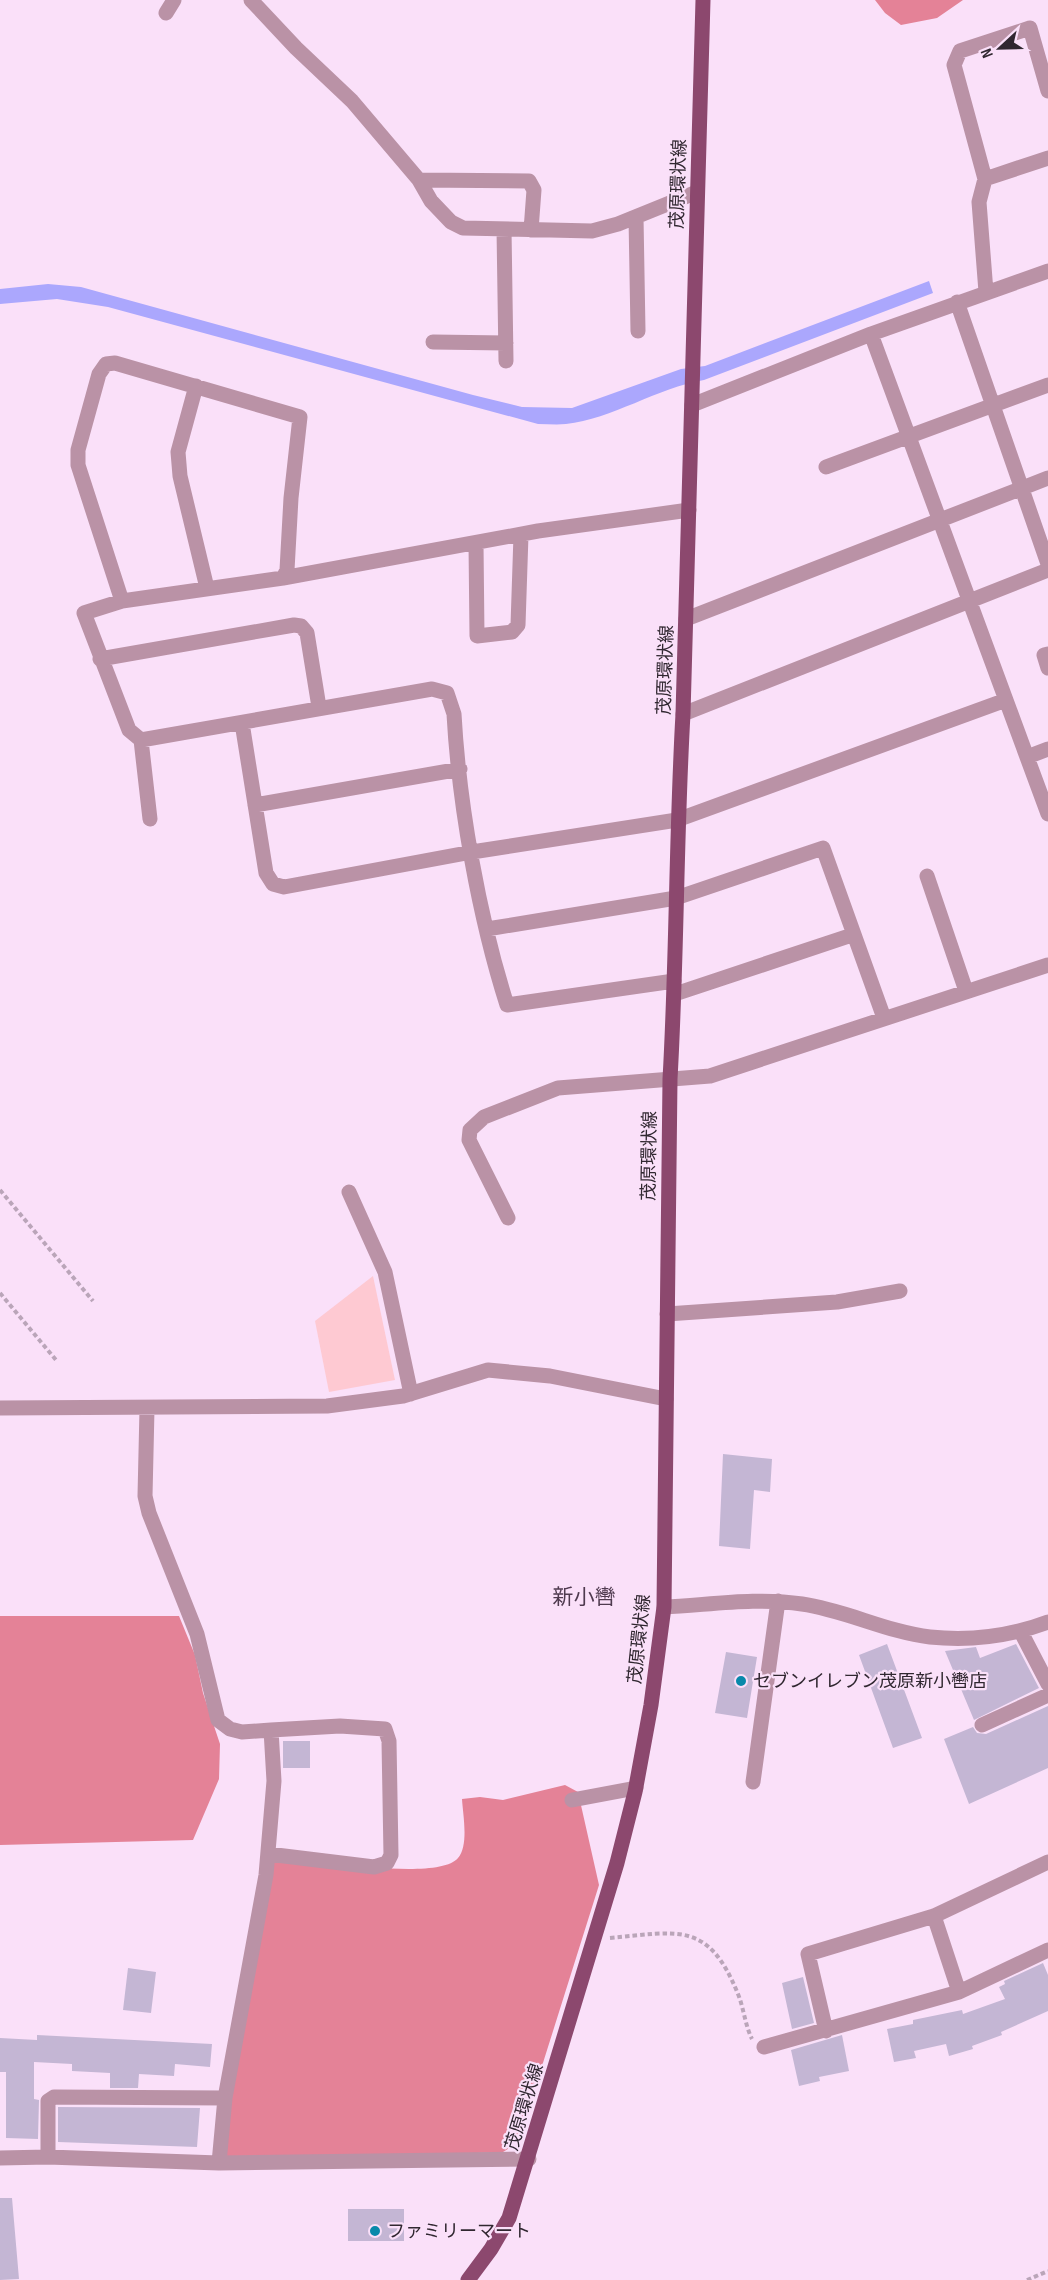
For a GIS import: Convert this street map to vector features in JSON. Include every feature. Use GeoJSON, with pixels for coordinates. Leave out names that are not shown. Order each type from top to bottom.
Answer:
{"type":"FeatureCollection","features":[{"type":"Feature","properties":{"kind":"main road","name":"茂原環状線"},"geometry":{"type":"LineString","coordinates":[[468,2280],[491,2249],[509,2218],[595,1940],[636,1788],[651,1704],[664,1607],[670,1078],[675,988],[677,820],[683,714],[703,0]]}},
{"type":"Feature","properties":{"kind":"street"},"geometry":{"type":"LineString","coordinates":[[251,0],[296,48],[352,101],[419,180],[430,201],[451,222],[463,228],[592,231],[636,217],[697,192]]}},
{"type":"Feature","properties":{"kind":"street"},"geometry":{"type":"LineString","coordinates":[[986,292],[979,202],[985,179],[954,65],[956,57],[960,51],[1030,28],[1048,91]]}},
{"type":"Feature","properties":{"kind":"street"},"geometry":{"type":"LineString","coordinates":[[985,179],[1048,158]]}},
{"type":"Feature","properties":{"kind":"street"},"geometry":{"type":"LineString","coordinates":[[419,180],[528,181],[534,190],[531,230]]}},
{"type":"Feature","properties":{"kind":"street"},"geometry":{"type":"LineString","coordinates":[[636,217],[638,331]]}},
{"type":"Feature","properties":{"kind":"street"},"geometry":{"type":"LineString","coordinates":[[504,229],[506,361]]}},
{"type":"Feature","properties":{"kind":"street"},"geometry":{"type":"LineString","coordinates":[[692,405],[957,302],[1048,271]]}},
{"type":"Feature","properties":{"kind":"street"},"geometry":{"type":"LineString","coordinates":[[957,302],[1048,564]]}},
{"type":"Feature","properties":{"kind":"street"},"geometry":{"type":"LineString","coordinates":[[872,334],[1048,814]]}},
{"type":"Feature","properties":{"kind":"street"},"geometry":{"type":"LineString","coordinates":[[433,342],[506,343]]}},
{"type":"Feature","properties":{"kind":"street"},"geometry":{"type":"LineString","coordinates":[[122,601],[78,465],[78,450],[99,374],[106,364],[115,363],[300,417],[291,498],[287,570],[283,578]]}},
{"type":"Feature","properties":{"kind":"street"},"geometry":{"type":"LineString","coordinates":[[826,466],[1048,385]]}},
{"type":"Feature","properties":{"kind":"street"},"geometry":{"type":"LineString","coordinates":[[196,386],[178,452],[180,476],[207,588]]}},
{"type":"Feature","properties":{"kind":"street"},"geometry":{"type":"LineString","coordinates":[[686,619],[1048,478]]}},
{"type":"Feature","properties":{"kind":"street"},"geometry":{"type":"LineString","coordinates":[[150,819],[141,740],[129,730],[84,613],[122,601],[283,578],[521,535],[689,510]]}},
{"type":"Feature","properties":{"kind":"street"},"geometry":{"type":"LineString","coordinates":[[476,544],[477,636],[512,632],[518,625],[521,535]]}},
{"type":"Feature","properties":{"kind":"street"},"geometry":{"type":"LineString","coordinates":[[683,714],[1048,570]]}},
{"type":"Feature","properties":{"kind":"street"},"geometry":{"type":"LineString","coordinates":[[100,659],[294,625],[301,626],[307,633],[319,707]]}},
{"type":"Feature","properties":{"kind":"street"},"geometry":{"type":"LineString","coordinates":[[1048,654],[1044,656],[1048,668]]}},
{"type":"Feature","properties":{"kind":"street"},"geometry":{"type":"LineString","coordinates":[[141,740],[432,689],[447,693],[454,714],[472,852],[492,960],[507,1005],[675,988],[852,934]]}},
{"type":"Feature","properties":{"kind":"street"},"geometry":{"type":"LineString","coordinates":[[242,723],[266,873],[273,884],[284,887],[472,852],[677,820],[1006,700]]}},
{"type":"Feature","properties":{"kind":"street"},"geometry":{"type":"LineString","coordinates":[[1027,757],[1048,749]]}},
{"type":"Feature","properties":{"kind":"street"},"geometry":{"type":"LineString","coordinates":[[255,805],[460,769]]}},
{"type":"Feature","properties":{"kind":"street"},"geometry":{"type":"LineString","coordinates":[[487,929],[675,898],[823,848],[884,1018]]}},
{"type":"Feature","properties":{"kind":"street"},"geometry":{"type":"LineString","coordinates":[[927,876],[966,991]]}},
{"type":"Feature","properties":{"kind":"street"},"geometry":{"type":"LineString","coordinates":[[508,1218],[469,1140],[470,1130],[484,1117],[558,1088],[710,1076],[1048,965]]}},
{"type":"Feature","properties":{"kind":"street"},"geometry":{"type":"LineString","coordinates":[[349,1192],[385,1272],[411,1394]]}},
{"type":"Feature","properties":{"kind":"street"},"geometry":{"type":"LineString","coordinates":[[667,1314],[837,1302],[900,1291]]}},
{"type":"Feature","properties":{"kind":"street"},"geometry":{"type":"LineString","coordinates":[[0,1408],[327,1406],[411,1394],[488,1370],[550,1376],[666,1399]]}},
{"type":"Feature","properties":{"kind":"street"},"geometry":{"type":"LineString","coordinates":[[147,1408],[146,1496],[149,1513],[197,1634],[218,1720],[230,1729],[242,1732],[340,1726],[385,1729],[389,1741],[391,1855],[387,1863],[374,1867],[268,1854]]}},
{"type":"Feature","properties":{"kind":"street"},"geometry":{"type":"LineString","coordinates":[[753,1782],[778,1601]]}},
{"type":"Feature","properties":{"kind":"street"},"geometry":{"type":"LineString","coordinates":[[664,1607],[778,1601],[803,1604],[929,1637],[986,1636],[1021,1632],[1048,1622]]}},
{"type":"Feature","properties":{"kind":"street"},"geometry":{"type":"LineString","coordinates":[[1021,1632],[1048,1684]]}},
{"type":"Feature","properties":{"kind":"street"},"geometry":{"type":"LineString","coordinates":[[982,1725],[1048,1695]]}},
{"type":"Feature","properties":{"kind":"street"},"geometry":{"type":"LineString","coordinates":[[219,2163],[225,2098],[268,1854],[274,1781],[271,1730]]}},
{"type":"Feature","properties":{"kind":"street"},"geometry":{"type":"LineString","coordinates":[[572,1800],[636,1788]]}},
{"type":"Feature","properties":{"kind":"street"},"geometry":{"type":"LineString","coordinates":[[826,2031],[808,1954],[934,1916],[1048,1862]]}},
{"type":"Feature","properties":{"kind":"street"},"geometry":{"type":"LineString","coordinates":[[934,1916],[959,1992]]}},
{"type":"Feature","properties":{"kind":"street"},"geometry":{"type":"LineString","coordinates":[[764,2047],[959,1992],[1048,1950]]}},
{"type":"Feature","properties":{"kind":"street"},"geometry":{"type":"LineString","coordinates":[[48,2157],[48,2101],[54,2097],[225,2098]]}},
{"type":"Feature","properties":{"kind":"street"},"geometry":{"type":"LineString","coordinates":[[0,2158],[48,2157],[219,2163],[529,2159]]}},
{"type":"Feature","properties":{"kind":"path"},"geometry":{"type":"LineString","coordinates":[[0,1190],[93,1301]]}},
{"type":"Feature","properties":{"kind":"path"},"geometry":{"type":"LineString","coordinates":[[0,1293],[56,1360]]}},
{"type":"Feature","properties":{"kind":"path"},"geometry":{"type":"LineString","coordinates":[[595,1940],[678,1932],[699,1940],[725,1966],[738,1996],[750,2036],[764,2047]]}},
{"type":"Feature","properties":{"kind":"path"},"geometry":{"type":"LineString","coordinates":[[1027,2280],[1048,2271]]}},
{"type":"Feature","properties":{"kind":"shaded area"},"geometry":{"type":"Polygon","coordinates":[[[875,0],[963,0],[937,18],[901,25],[885,13],[875,0]]]}},
{"type":"Feature","properties":{"kind":"shaded area"},"geometry":{"type":"Polygon","coordinates":[[[929,281],[933,293],[704,380],[686,384],[600,416],[566,424],[538,424],[108,307],[57,299],[0,304],[0,289],[48,284],[81,287],[473,395],[522,407],[572,408],[681,369],[705,366],[929,281]]]}},
{"type":"Feature","properties":{"kind":"shaded area"},"geometry":{"type":"Polygon","coordinates":[[[373,1276],[395,1380],[329,1392],[315,1321],[373,1276]]]}},
{"type":"Feature","properties":{"kind":"shaded area"},"geometry":{"type":"Polygon","coordinates":[[[0,1616],[179,1616],[195,1655],[203,1693],[220,1744],[219,1779],[193,1840],[0,1845],[0,1616]]]}},
{"type":"Feature","properties":{"kind":"shaded area"},"geometry":{"type":"Polygon","coordinates":[[[565,1785],[578,1792],[599,1885],[523,2125],[514,2142],[503,2152],[219,2163],[268,1854],[337,1864],[397,1869],[445,1865],[458,1858],[463,1846],[462,1799],[480,1797],[503,1800],[565,1785]]]}},
{"type":"Feature","properties":{"kind":"building"},"geometry":{"type":"Polygon","coordinates":[[[723,1454],[772,1459],[770,1492],[754,1490],[750,1549],[719,1546],[723,1454]]]}},
{"type":"Feature","properties":{"kind":"building"},"geometry":{"type":"Polygon","coordinates":[[[887,1644],[922,1738],[893,1748],[859,1655],[887,1644]]]}},
{"type":"Feature","properties":{"kind":"building"},"geometry":{"type":"Polygon","coordinates":[[[1016,1644],[1039,1688],[974,1720],[945,1651],[976,1647],[980,1658],[1016,1644]]]}},
{"type":"Feature","properties":{"kind":"building"},"geometry":{"type":"Polygon","coordinates":[[[726,1652],[757,1657],[747,1718],[715,1713],[726,1652]]]}},
{"type":"Feature","properties":{"kind":"building"},"geometry":{"type":"Polygon","coordinates":[[[1048,1706],[1048,1768],[969,1804],[944,1739],[973,1727],[977,1733],[986,1734],[1048,1706]]]}},
{"type":"Feature","properties":{"kind":"building"},"geometry":{"type":"Polygon","coordinates":[[[283,1741],[310,1741],[310,1768],[283,1768],[283,1741]]]}},
{"type":"Feature","properties":{"kind":"building"},"geometry":{"type":"Polygon","coordinates":[[[1043,1963],[1048,1975],[1048,2011],[1001,2032],[1002,2035],[972,2046],[973,2049],[949,2056],[946,2044],[914,2051],[916,2058],[894,2062],[887,2029],[913,2024],[913,2020],[962,2010],[963,2014],[1005,1999],[999,1987],[1005,1984],[1004,1981],[1043,1963]]]}},
{"type":"Feature","properties":{"kind":"building"},"geometry":{"type":"Polygon","coordinates":[[[128,1968],[156,1972],[151,2013],[123,2010],[128,1968]]]}},
{"type":"Feature","properties":{"kind":"building"},"geometry":{"type":"Polygon","coordinates":[[[803,1977],[814,2023],[792,2029],[782,1983],[803,1977]]]}},
{"type":"Feature","properties":{"kind":"building"},"geometry":{"type":"Polygon","coordinates":[[[37,2035],[212,2044],[210,2067],[175,2064],[174,2076],[139,2074],[138,2088],[110,2088],[110,2073],[72,2071],[72,2064],[34,2062],[34,2099],[39,2100],[38,2139],[6,2138],[6,2072],[0,2072],[0,2038],[37,2040],[37,2035]]]}},
{"type":"Feature","properties":{"kind":"building"},"geometry":{"type":"Polygon","coordinates":[[[842,2035],[849,2071],[819,2077],[820,2081],[799,2086],[791,2050],[842,2035]]]}},
{"type":"Feature","properties":{"kind":"building"},"geometry":{"type":"Polygon","coordinates":[[[58,2107],[200,2108],[197,2147],[58,2142],[58,2107]]]}},
{"type":"Feature","properties":{"kind":"building"},"geometry":{"type":"Polygon","coordinates":[[[0,2198],[12,2198],[19,2279],[0,2280],[0,2198]]]}},
{"type":"Feature","properties":{"kind":"building"},"geometry":{"type":"Polygon","coordinates":[[[348,2209],[404,2209],[404,2241],[348,2241],[348,2209]]]}},
{"type":"Feature","properties":{"kind":"place","name":"セブンイレブン茂原新小轡店"},"geometry":{"type":"Point","coordinates":[741,1681]}},
{"type":"Feature","properties":{"kind":"place","name":"ファミリーマート"},"geometry":{"type":"Point","coordinates":[375,2231]}},
{"type":"Feature","properties":{"kind":"district","name":"新小轡"},"geometry":{"type":"Point","coordinates":[584,1597]}}]}
